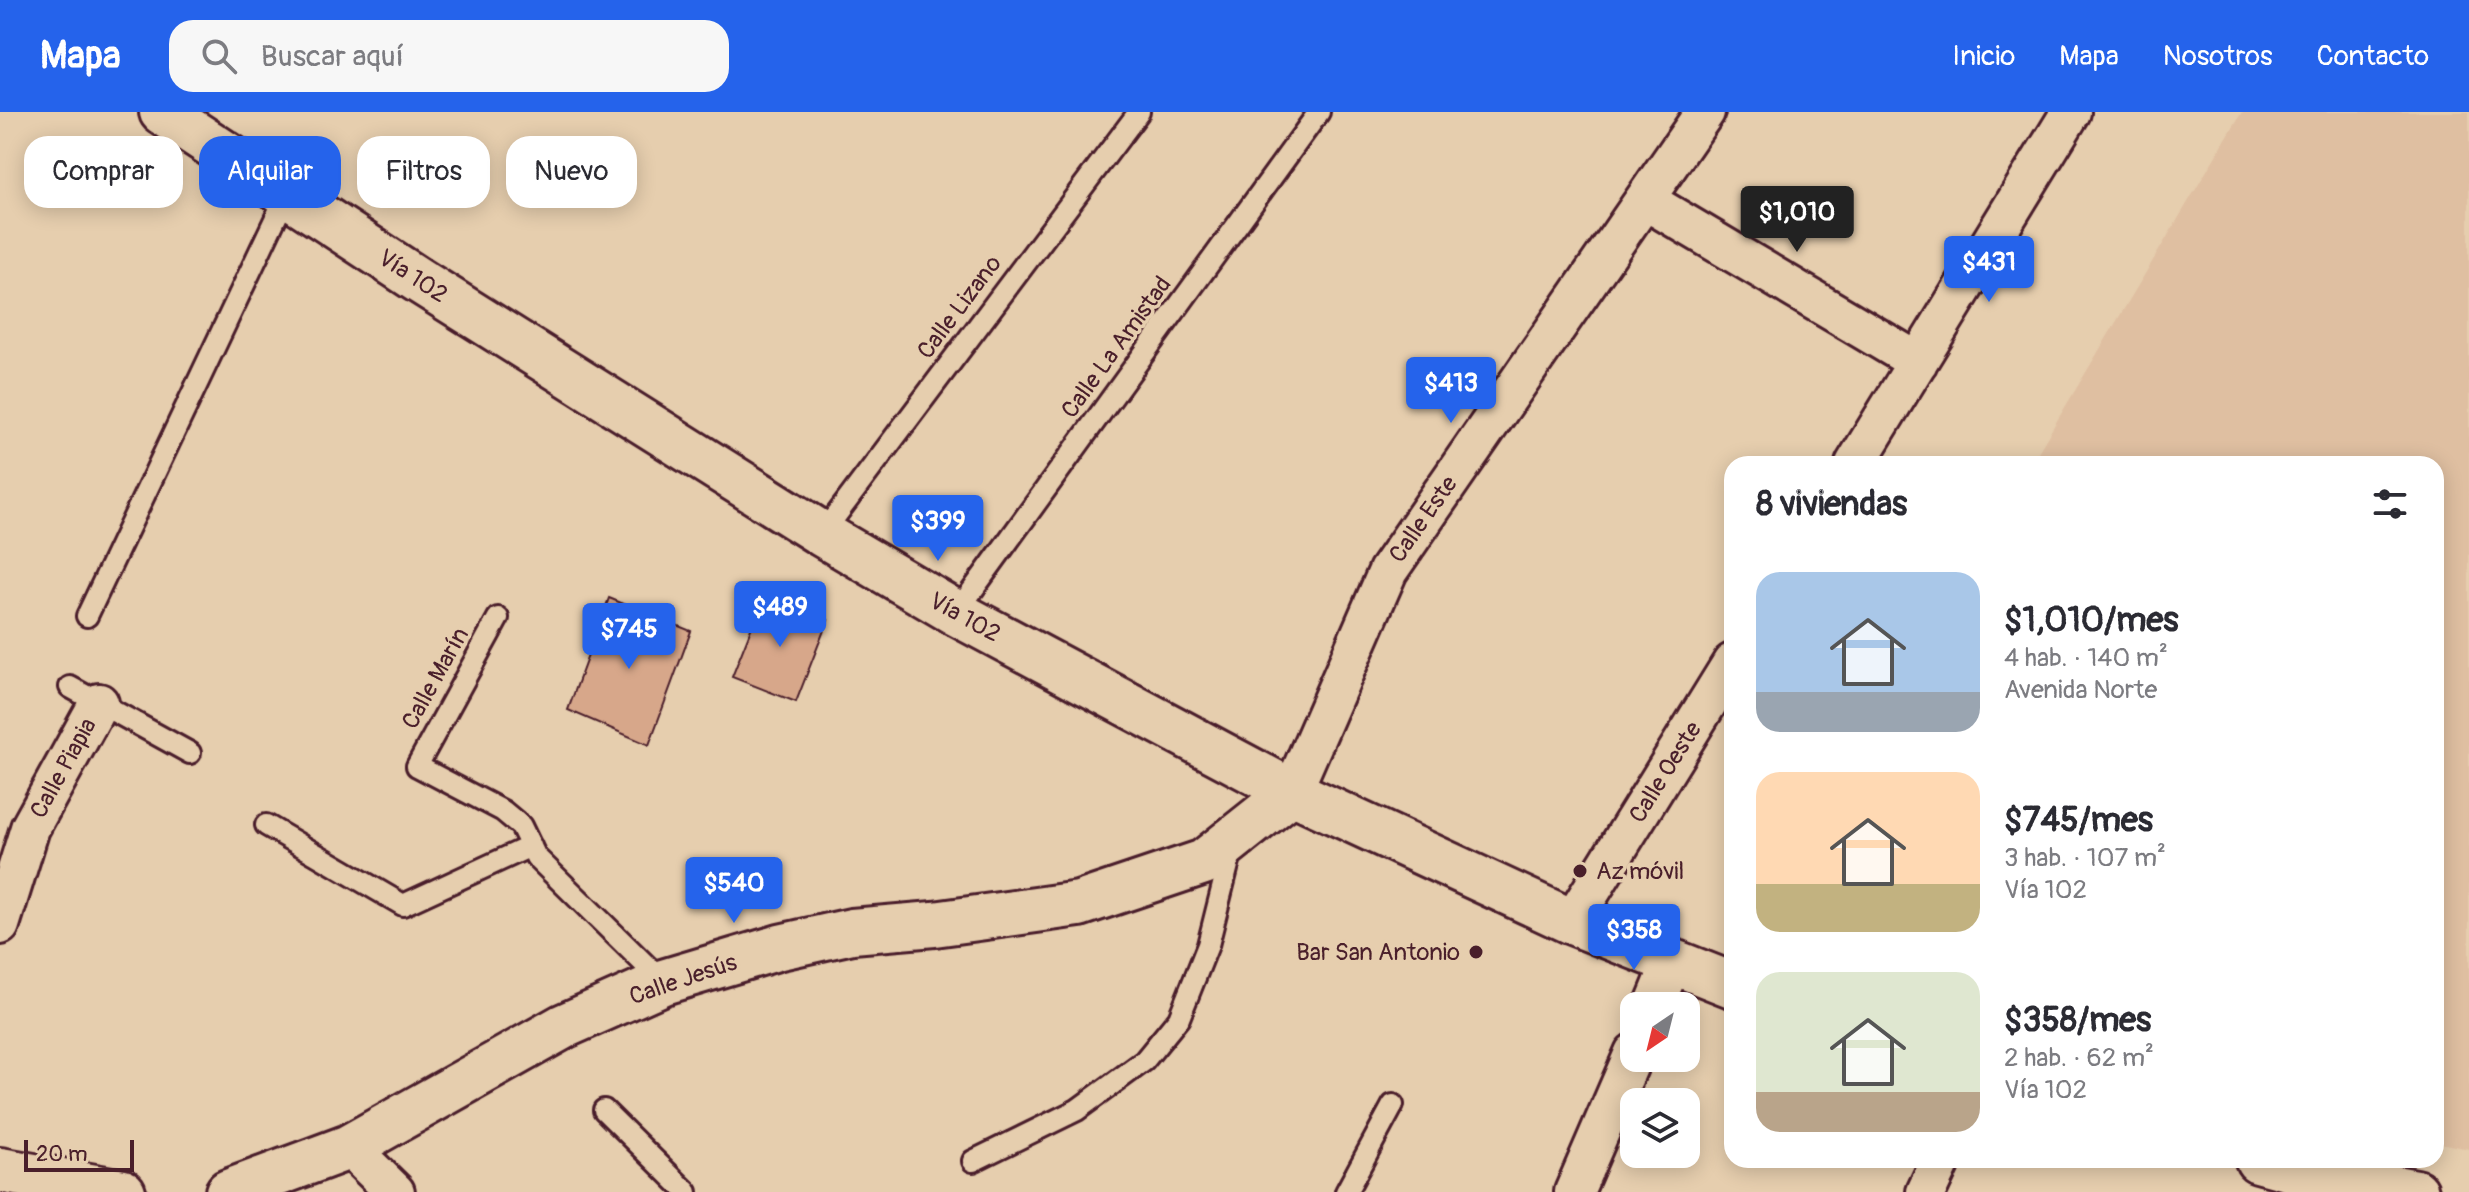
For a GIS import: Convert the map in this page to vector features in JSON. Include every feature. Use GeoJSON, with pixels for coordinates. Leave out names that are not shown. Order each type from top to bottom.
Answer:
{"type":"FeatureCollection","features":[{"type":"Feature","properties":{"kind":"main road","name":"Vía 102"},"geometry":{"type":"LineString","coordinates":[[162,112],[199,136]]}},
{"type":"Feature","properties":{"kind":"main road","name":"Vía 102"},"geometry":{"type":"LineString","coordinates":[[308,208],[822,534],[956,613],[1292,792],[1572,922],[1724,982]]}},
{"type":"Feature","properties":{"kind":"main road","name":"Calle Jesús"},"geometry":{"type":"LineString","coordinates":[[228,1192],[349,1147],[564,1026],[663,982],[780,947],[852,931],[934,924],[1079,904],[1204,862],[1292,792]]}},
{"type":"Feature","properties":{"kind":"main road"},"geometry":{"type":"LineString","coordinates":[[0,1170],[123,1192]]}},
{"type":"Feature","properties":{"kind":"main road"},"geometry":{"type":"LineString","coordinates":[[2278,1174],[2416,1192]]}},
{"type":"Feature","properties":{"kind":"street","name":"Calle Este"},"geometry":{"type":"LineString","coordinates":[[1292,792],[1388,571],[1705,112]]}},
{"type":"Feature","properties":{"kind":"street"},"geometry":{"type":"LineString","coordinates":[[1860,456],[2071,112]]}},
{"type":"Feature","properties":{"kind":"street"},"geometry":{"type":"LineString","coordinates":[[1645,200],[1918,362]]}},
{"type":"Feature","properties":{"kind":"street","name":"Calle Oeste"},"geometry":{"type":"LineString","coordinates":[[1572,922],[1724,676]]}},
{"type":"Feature","properties":{"kind":"street","name":"Calle Piapia"},"geometry":{"type":"LineString","coordinates":[[0,925],[30,828],[84,695]]}},
{"type":"Feature","properties":{"kind":"street"},"geometry":{"type":"LineString","coordinates":[[1660,992],[1672,962]]}},
{"type":"Feature","properties":{"kind":"street"},"geometry":{"type":"LineString","coordinates":[[1574,1192],[1626,1072]]}},
{"type":"Feature","properties":{"kind":"street"},"geometry":{"type":"LineString","coordinates":[[349,1147],[395,1192]]}},
{"type":"Feature","properties":{"kind":"street"},"geometry":{"type":"LineString","coordinates":[[1926,1192],[1937,1168]]}},
{"type":"Feature","properties":{"kind":"lane","name":"Calle Lizano"},"geometry":{"type":"LineString","coordinates":[[822,534],[1139,112]]}},
{"type":"Feature","properties":{"kind":"lane","name":"Calle La Amistad"},"geometry":{"type":"LineString","coordinates":[[956,613],[1319,112]]}},
{"type":"Feature","properties":{"kind":"lane"},"geometry":{"type":"LineString","coordinates":[[87,616],[280,208]]}},
{"type":"Feature","properties":{"kind":"lane","name":"Calle Marín"},"geometry":{"type":"LineString","coordinates":[[498,618],[417,766],[503,811],[521,826],[536,857],[663,982]]}},
{"type":"Feature","properties":{"kind":"lane"},"geometry":{"type":"LineString","coordinates":[[84,695],[190,753]]}},
{"type":"Feature","properties":{"kind":"lane"},"geometry":{"type":"LineString","coordinates":[[266,825],[403,905],[531,846]]}},
{"type":"Feature","properties":{"kind":"lane"},"geometry":{"type":"LineString","coordinates":[[973,1161],[1077,1110],[1144,1061],[1179,1018],[1208,945],[1235,838]]}},
{"type":"Feature","properties":{"kind":"lane"},"geometry":{"type":"LineString","coordinates":[[1346,1192],[1393,1105]]}},
{"type":"Feature","properties":{"kind":"lane"},"geometry":{"type":"LineString","coordinates":[[604,1110],[687,1192]]}},
{"type":"Feature","properties":{"kind":"shaded area"},"geometry":{"type":"Polygon","coordinates":[[[2242,112],[2469,112],[2469,1149],[2444,1144],[2444,456],[2036,456],[2242,112]]]}},
{"type":"Feature","properties":{"kind":"building"},"geometry":{"type":"Polygon","coordinates":[[[764,596],[828,620],[796,702],[732,677],[764,596]]]}},
{"type":"Feature","properties":{"kind":"building"},"geometry":{"type":"Polygon","coordinates":[[[609,598],[691,631],[649,745],[568,710],[609,598]]]}},
{"type":"Feature","properties":{"kind":"place","name":"Az móvil"},"geometry":{"type":"Point","coordinates":[1580,871]}},
{"type":"Feature","properties":{"kind":"place","name":"Bar San Antonio"},"geometry":{"type":"Point","coordinates":[1476,952]}}]}
